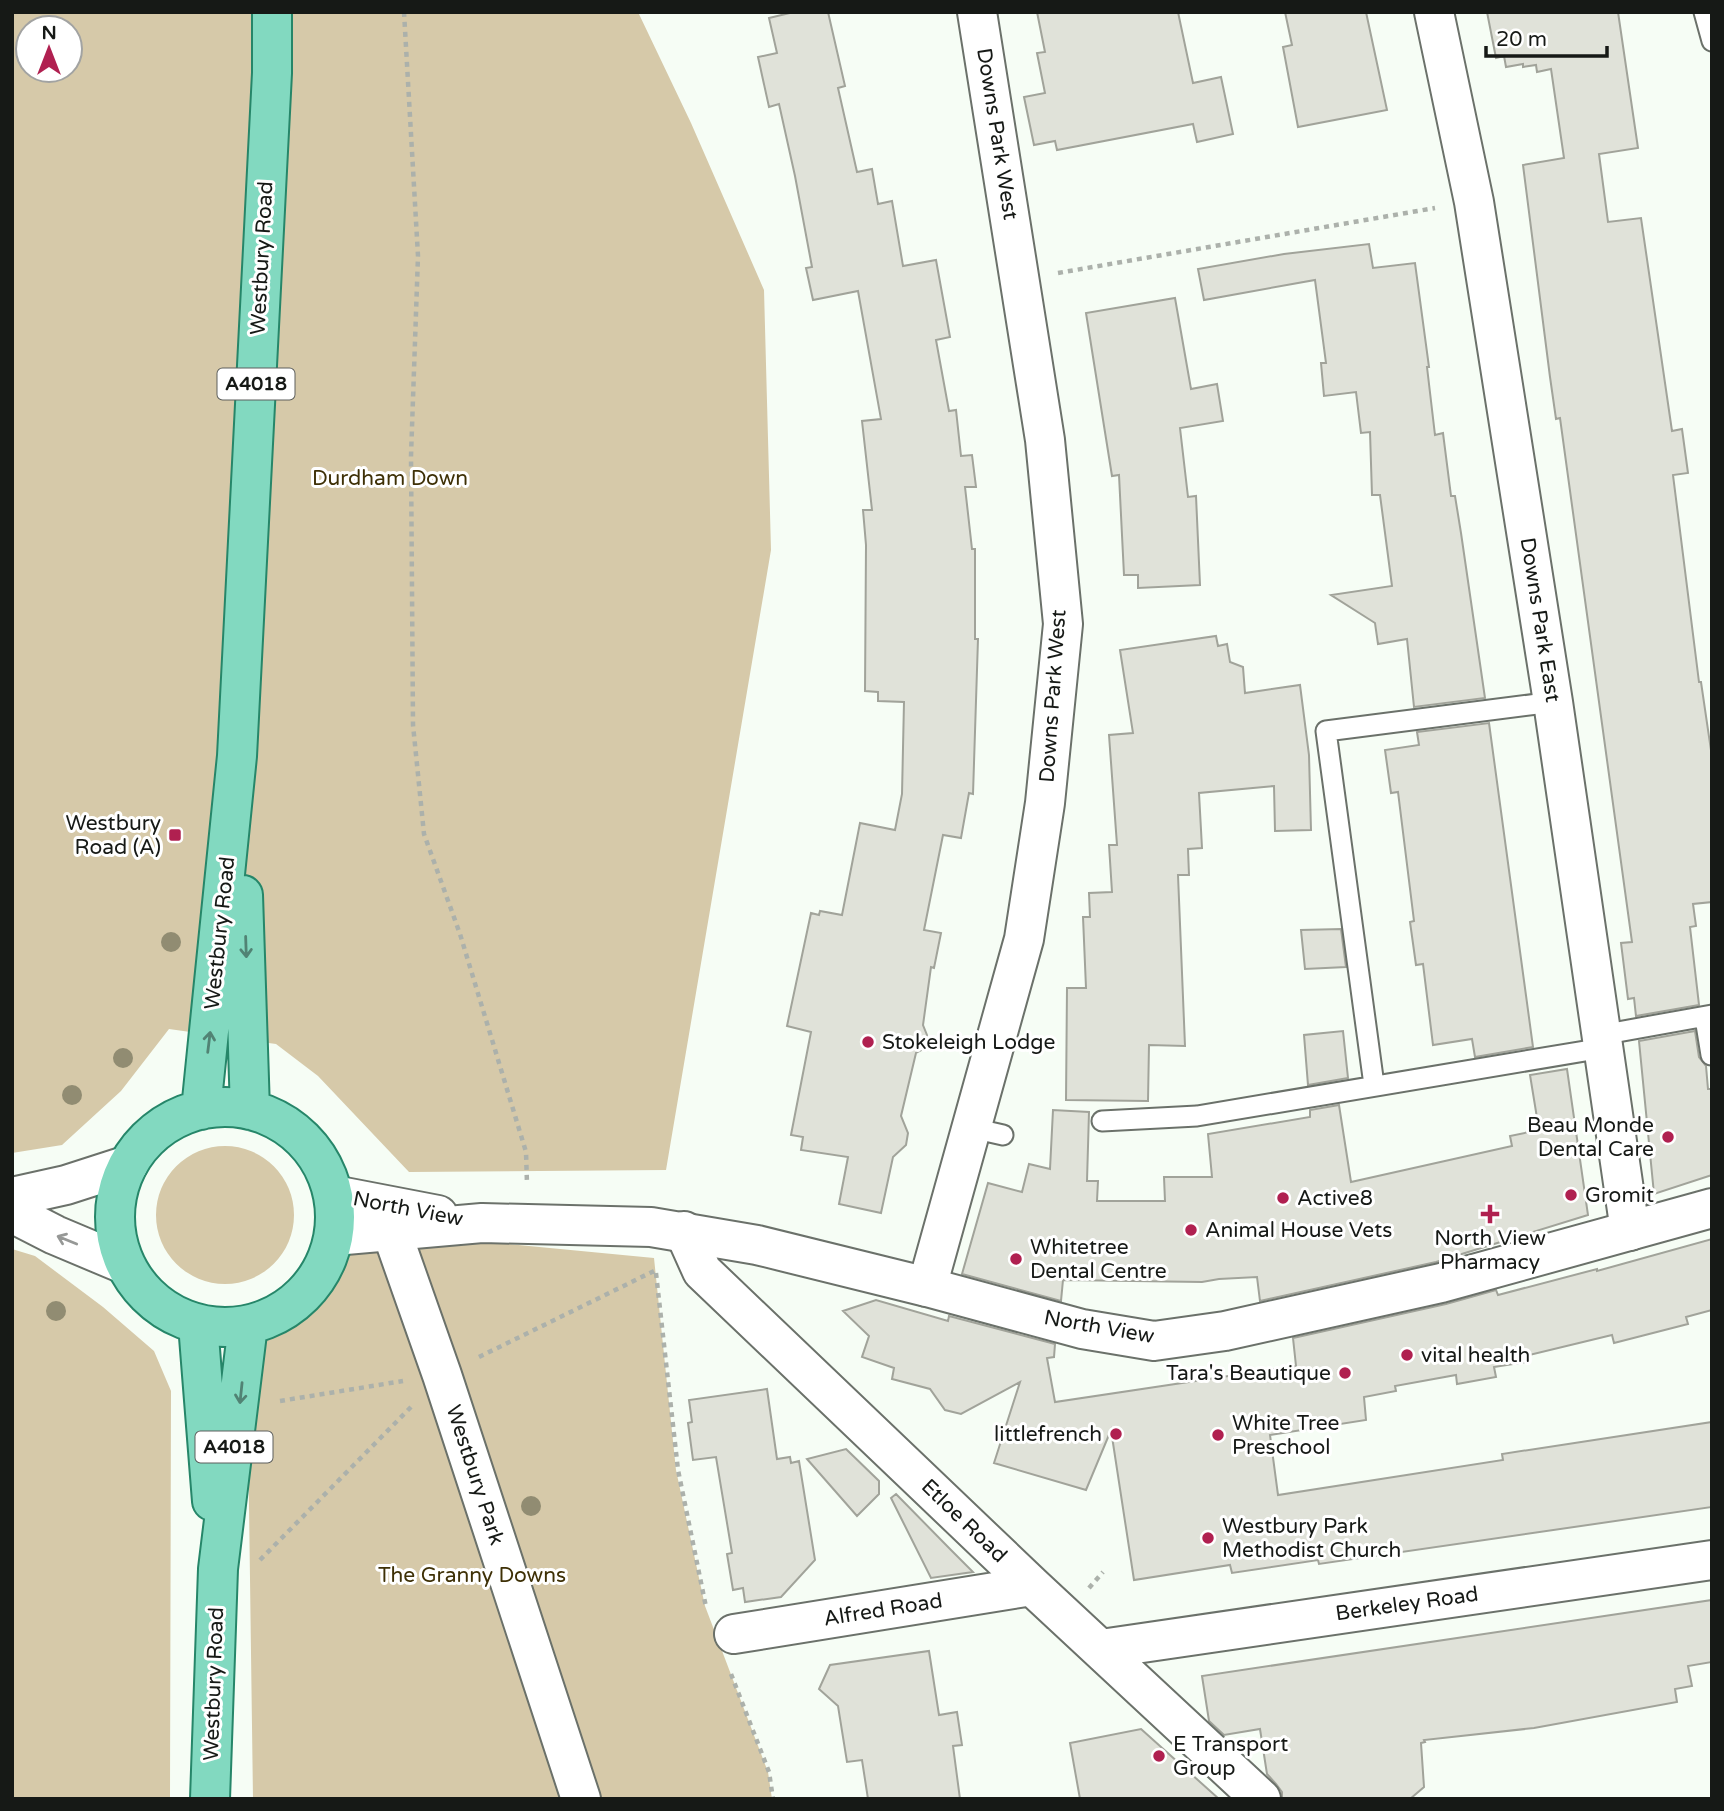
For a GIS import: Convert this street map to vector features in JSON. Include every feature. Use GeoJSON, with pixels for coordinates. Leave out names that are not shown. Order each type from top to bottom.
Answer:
{"type":"FeatureCollection","features":[{"type":"Feature","properties":{"kind":"main road","name":"Westbury Road"},"geometry":{"type":"LineString","coordinates":[[201,1110],[237,756],[272,73],[272,12]]}},
{"type":"Feature","properties":{"kind":"main road","name":"Westbury Road"},"geometry":{"type":"LineString","coordinates":[[237,756],[250,1110]]}},
{"type":"Feature","properties":{"kind":"main road"},"geometry":{"type":"LineString","coordinates":[[226,1107],[250,1110],[279,1122],[304,1141],[323,1166],[334,1195],[334,1236],[323,1268],[304,1295],[277,1315],[248,1325],[225,1327],[198,1324],[167,1312],[142,1291],[124,1264],[116,1239],[114,1214],[118,1189],[128,1165],[141,1146],[158,1129],[201,1110],[226,1107]]}},
{"type":"Feature","properties":{"kind":"main road","name":"Westbury Road"},"geometry":{"type":"LineString","coordinates":[[198,1324],[218,1569]]}},
{"type":"Feature","properties":{"kind":"main road","name":"Westbury Road"},"geometry":{"type":"LineString","coordinates":[[210,1799],[218,1569],[248,1325]]}},
{"type":"Feature","properties":{"kind":"street","name":"Downs Park West"},"geometry":{"type":"LineString","coordinates":[[927,1287],[987,1132],[1024,939],[1045,803],[1063,624],[1045,440],[977,12]]}},
{"type":"Feature","properties":{"kind":"street","name":"Downs Park East"},"geometry":{"type":"LineString","coordinates":[[1434,12],[1474,202],[1553,702],[1630,1231]]}},
{"type":"Feature","properties":{"kind":"street"},"geometry":{"type":"LineString","coordinates":[[12,1197],[66,1185],[128,1165]]}},
{"type":"Feature","properties":{"kind":"street","name":"North View"},"geometry":{"type":"LineString","coordinates":[[334,1195],[482,1223]]}},
{"type":"Feature","properties":{"kind":"street","name":"North View"},"geometry":{"type":"LineString","coordinates":[[334,1236],[482,1223],[667,1229],[757,1245],[1082,1329],[1154,1341],[1225,1331],[1441,1283],[1712,1208]]}},
{"type":"Feature","properties":{"kind":"street"},"geometry":{"type":"LineString","coordinates":[[12,1213],[55,1235],[124,1264]]}},
{"type":"Feature","properties":{"kind":"street","name":"Etloe Road"},"geometry":{"type":"LineString","coordinates":[[667,1229],[702,1271],[1254,1797]]}},
{"type":"Feature","properties":{"kind":"street","name":"Westbury Park"},"geometry":{"type":"LineString","coordinates":[[392,1233],[442,1375],[581,1799]]}},
{"type":"Feature","properties":{"kind":"street","name":"Berkeley Road"},"geometry":{"type":"LineString","coordinates":[[1101,1649],[1712,1560]]}},
{"type":"Feature","properties":{"kind":"street","name":"Alfred Road"},"geometry":{"type":"LineString","coordinates":[[724,1638],[1032,1586]]}},
{"type":"Feature","properties":{"kind":"lane"},"geometry":{"type":"LineString","coordinates":[[1703,12],[1712,41]]}},
{"type":"Feature","properties":{"kind":"lane"},"geometry":{"type":"LineString","coordinates":[[1374,1085],[1326,731],[1553,702]]}},
{"type":"Feature","properties":{"kind":"lane"},"geometry":{"type":"LineString","coordinates":[[1102,1121],[1197,1116],[1602,1041],[1709,1016],[1711,1055]]}},
{"type":"Feature","properties":{"kind":"path"},"geometry":{"type":"LineString","coordinates":[[404,12],[418,256],[411,456],[415,739],[424,834],[460,934],[526,1152],[528,1177],[520,1223]]}},
{"type":"Feature","properties":{"kind":"path"},"geometry":{"type":"LineString","coordinates":[[1020,280],[1474,202]]}},
{"type":"Feature","properties":{"kind":"path"},"geometry":{"type":"LineString","coordinates":[[667,1229],[678,1470],[724,1638],[769,1772],[773,1799]]}},
{"type":"Feature","properties":{"kind":"path"},"geometry":{"type":"LineString","coordinates":[[239,1407],[442,1375]]}},
{"type":"Feature","properties":{"kind":"green space","name":"Durdham Down"},"geometry":{"type":"Polygon","coordinates":[[[12,12],[638,12],[691,123],[764,290],[771,550],[666,1170],[409,1172],[318,1076],[276,1044],[169,1029],[121,1091],[62,1145],[12,1153],[12,12]]]}},
{"type":"Feature","properties":{"kind":"green space"},"geometry":{"type":"Polygon","coordinates":[[[225,1146],[251,1151],[274,1166],[289,1189],[294,1215],[289,1241],[274,1264],[251,1279],[225,1284],[199,1279],[176,1264],[161,1241],[156,1215],[161,1189],[176,1166],[199,1151],[225,1146]]]}},
{"type":"Feature","properties":{"kind":"green space","name":"The Granny Downs"},"geometry":{"type":"Polygon","coordinates":[[[374,1231],[654,1258],[676,1470],[705,1606],[768,1772],[772,1799],[253,1799],[247,1358],[374,1231]]]}},
{"type":"Feature","properties":{"kind":"green space"},"geometry":{"type":"Polygon","coordinates":[[[12,1249],[35,1256],[103,1307],[154,1351],[171,1391],[170,1799],[12,1799],[12,1249]]]}},
{"type":"Feature","properties":{"kind":"building"},"geometry":{"type":"Polygon","coordinates":[[[794,12],[828,12],[845,86],[838,88],[857,172],[872,169],[878,204],[892,201],[903,266],[936,260],[950,337],[936,340],[949,411],[956,410],[961,456],[972,455],[976,487],[965,487],[972,549],[975,549],[975,639],[978,639],[973,794],[969,793],[961,838],[943,835],[924,930],[941,933],[934,968],[931,967],[923,1025],[927,1035],[925,1048],[916,1053],[901,1116],[908,1133],[906,1145],[893,1157],[881,1213],[839,1204],[848,1157],[801,1150],[803,1137],[791,1135],[811,1032],[787,1026],[811,913],[819,915],[820,911],[842,915],[860,823],[895,830],[902,794],[904,702],[878,701],[878,692],[865,691],[866,545],[863,510],[872,510],[862,421],[881,419],[858,291],[813,300],[806,268],[812,267],[779,104],[769,107],[758,57],[777,53],[769,18],[794,12]]]}},
{"type":"Feature","properties":{"kind":"building"},"geometry":{"type":"Polygon","coordinates":[[[1037,12],[1178,12],[1193,83],[1221,77],[1233,134],[1197,142],[1193,124],[1057,150],[1055,141],[1034,145],[1024,97],[1045,93],[1037,53],[1045,52],[1037,12]]]}},
{"type":"Feature","properties":{"kind":"building"},"geometry":{"type":"Polygon","coordinates":[[[1285,12],[1366,12],[1387,110],[1298,127],[1283,47],[1292,45],[1285,12]]]}},
{"type":"Feature","properties":{"kind":"building"},"geometry":{"type":"Polygon","coordinates":[[[1487,12],[1618,12],[1638,148],[1599,154],[1608,222],[1641,218],[1672,431],[1682,429],[1688,473],[1673,475],[1699,682],[1712,757],[1712,902],[1693,904],[1696,926],[1690,927],[1699,1005],[1636,1016],[1634,998],[1628,999],[1621,943],[1632,942],[1560,418],[1556,419],[1550,377],[1523,165],[1564,158],[1551,69],[1537,72],[1536,65],[1523,67],[1523,64],[1506,67],[1504,56],[1496,58],[1487,12]]]}},
{"type":"Feature","properties":{"kind":"building"},"geometry":{"type":"Polygon","coordinates":[[[1369,244],[1373,268],[1415,263],[1435,435],[1443,433],[1451,496],[1455,496],[1485,698],[1414,707],[1407,639],[1378,644],[1375,623],[1331,595],[1392,586],[1380,495],[1372,495],[1370,432],[1361,433],[1356,392],[1324,396],[1321,363],[1326,363],[1315,280],[1204,300],[1198,269],[1284,254],[1369,244]]]}},
{"type":"Feature","properties":{"kind":"building"},"geometry":{"type":"Polygon","coordinates":[[[1175,298],[1191,389],[1217,384],[1223,421],[1180,428],[1188,497],[1196,496],[1200,585],[1138,588],[1138,575],[1124,575],[1119,475],[1112,476],[1086,313],[1175,298]]]}},
{"type":"Feature","properties":{"kind":"building"},"geometry":{"type":"Polygon","coordinates":[[[1216,636],[1218,646],[1227,644],[1230,662],[1243,667],[1245,693],[1300,685],[1309,755],[1311,830],[1275,831],[1274,786],[1199,793],[1202,848],[1188,849],[1189,875],[1178,875],[1185,1046],[1149,1045],[1148,1101],[1066,1100],[1067,988],[1086,988],[1083,917],[1090,917],[1089,893],[1112,892],[1109,845],[1117,845],[1109,735],[1133,733],[1120,650],[1216,636]]]}},
{"type":"Feature","properties":{"kind":"building"},"geometry":{"type":"Polygon","coordinates":[[[1489,723],[1533,1047],[1475,1057],[1472,1039],[1433,1045],[1423,964],[1416,965],[1410,922],[1414,921],[1398,792],[1391,793],[1385,750],[1419,745],[1417,732],[1489,723]]]}},
{"type":"Feature","properties":{"kind":"building"},"geometry":{"type":"Polygon","coordinates":[[[1341,929],[1346,967],[1305,969],[1301,930],[1341,929]]]}},
{"type":"Feature","properties":{"kind":"building"},"geometry":{"type":"Polygon","coordinates":[[[1343,1031],[1348,1078],[1308,1085],[1304,1035],[1343,1031]]]}},
{"type":"Feature","properties":{"kind":"building"},"geometry":{"type":"Polygon","coordinates":[[[1695,1031],[1699,1057],[1706,1066],[1708,1089],[1712,1089],[1712,1175],[1654,1194],[1639,1041],[1695,1031]]]}},
{"type":"Feature","properties":{"kind":"building"},"geometry":{"type":"Polygon","coordinates":[[[1567,1069],[1588,1215],[1436,1262],[1260,1301],[1257,1277],[1202,1282],[1063,1280],[1061,1301],[962,1274],[988,1183],[1022,1192],[1029,1164],[1050,1169],[1053,1110],[1089,1112],[1087,1181],[1098,1181],[1097,1201],[1165,1201],[1164,1177],[1212,1177],[1208,1134],[1310,1117],[1310,1110],[1339,1105],[1351,1182],[1512,1146],[1510,1136],[1539,1130],[1530,1075],[1567,1069]]]}},
{"type":"Feature","properties":{"kind":"building"},"geometry":{"type":"Polygon","coordinates":[[[1712,1239],[1712,1310],[1686,1317],[1688,1324],[1614,1343],[1612,1335],[1525,1356],[1526,1362],[1494,1367],[1496,1377],[1457,1384],[1456,1375],[1395,1386],[1396,1391],[1364,1397],[1366,1420],[1270,1435],[1278,1495],[1503,1460],[1502,1454],[1712,1422],[1712,1507],[1319,1564],[1318,1560],[1232,1573],[1230,1565],[1134,1580],[1111,1430],[1086,1490],[994,1463],[1020,1382],[961,1414],[945,1410],[930,1389],[892,1379],[894,1368],[862,1357],[869,1336],[843,1311],[876,1300],[948,1321],[949,1316],[1055,1344],[1054,1357],[1047,1358],[1055,1402],[1296,1366],[1293,1338],[1446,1304],[1496,1290],[1498,1295],[1712,1239]]]}},
{"type":"Feature","properties":{"kind":"building"},"geometry":{"type":"Polygon","coordinates":[[[767,1389],[777,1459],[790,1457],[791,1463],[799,1461],[815,1560],[781,1597],[745,1602],[743,1588],[733,1590],[727,1554],[732,1553],[716,1457],[693,1460],[688,1423],[692,1422],[689,1400],[767,1389]]]}},
{"type":"Feature","properties":{"kind":"building"},"geometry":{"type":"Polygon","coordinates":[[[846,1449],[879,1481],[879,1494],[857,1516],[807,1459],[846,1449]]]}},
{"type":"Feature","properties":{"kind":"building"},"geometry":{"type":"Polygon","coordinates":[[[896,1494],[973,1572],[931,1578],[891,1498],[896,1494]]]}},
{"type":"Feature","properties":{"kind":"building"},"geometry":{"type":"Polygon","coordinates":[[[1712,1600],[1712,1662],[1688,1666],[1692,1686],[1675,1689],[1677,1702],[1534,1728],[1424,1740],[1425,1742],[1421,1743],[1424,1787],[1410,1799],[1282,1799],[1282,1792],[1267,1774],[1260,1729],[1224,1735],[1209,1721],[1202,1676],[1712,1600]]]}},
{"type":"Feature","properties":{"kind":"building"},"geometry":{"type":"Polygon","coordinates":[[[929,1651],[939,1715],[957,1712],[962,1745],[953,1746],[960,1799],[868,1799],[862,1760],[847,1762],[838,1706],[819,1689],[830,1665],[929,1651]]]}},
{"type":"Feature","properties":{"kind":"building"},"geometry":{"type":"Polygon","coordinates":[[[1141,1729],[1219,1799],[1080,1799],[1070,1743],[1141,1729]]]}},
{"type":"Feature","properties":{"kind":"place","name":"Westbury Road (A)"},"geometry":{"type":"Point","coordinates":[175,835]}},
{"type":"Feature","properties":{"kind":"place","name":"Stokeleigh Lodge"},"geometry":{"type":"Point","coordinates":[868,1042]}},
{"type":"Feature","properties":{"kind":"place","name":"Beau Monde Dental Care"},"geometry":{"type":"Point","coordinates":[1668,1137]}},
{"type":"Feature","properties":{"kind":"place","name":"Gromit"},"geometry":{"type":"Point","coordinates":[1571,1195]}},
{"type":"Feature","properties":{"kind":"place","name":"Active8"},"geometry":{"type":"Point","coordinates":[1283,1198]}},
{"type":"Feature","properties":{"kind":"place","name":"North View Pharmacy"},"geometry":{"type":"Point","coordinates":[1490,1214]}},
{"type":"Feature","properties":{"kind":"place","name":"Animal House Vets"},"geometry":{"type":"Point","coordinates":[1191,1230]}},
{"type":"Feature","properties":{"kind":"place","name":"Whitetree Dental Centre"},"geometry":{"type":"Point","coordinates":[1016,1259]}},
{"type":"Feature","properties":{"kind":"place","name":"vital health"},"geometry":{"type":"Point","coordinates":[1407,1355]}},
{"type":"Feature","properties":{"kind":"place","name":"Tara's Beautique"},"geometry":{"type":"Point","coordinates":[1345,1373]}},
{"type":"Feature","properties":{"kind":"place","name":"littlefrench"},"geometry":{"type":"Point","coordinates":[1116,1434]}},
{"type":"Feature","properties":{"kind":"place","name":"White Tree Preschool"},"geometry":{"type":"Point","coordinates":[1218,1435]}},
{"type":"Feature","properties":{"kind":"place","name":"Westbury Park Methodist Church"},"geometry":{"type":"Point","coordinates":[1208,1538]}},
{"type":"Feature","properties":{"kind":"place","name":"E Transport Group"},"geometry":{"type":"Point","coordinates":[1159,1756]}}]}
